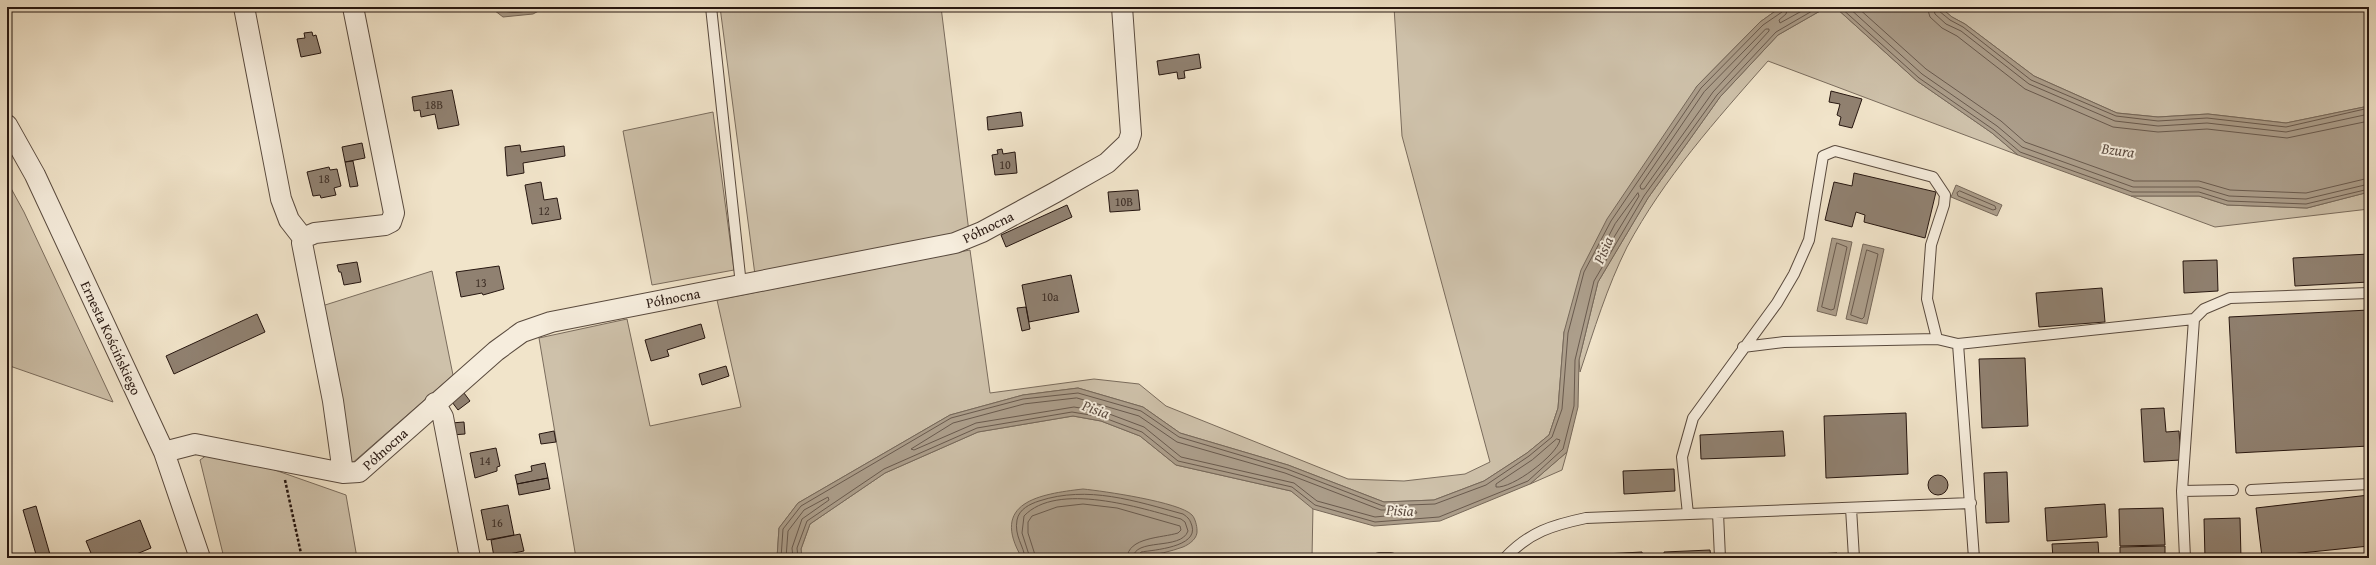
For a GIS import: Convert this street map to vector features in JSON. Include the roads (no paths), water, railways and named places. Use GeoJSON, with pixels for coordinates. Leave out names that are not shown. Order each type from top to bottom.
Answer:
{"type":"FeatureCollection","features":[{"type":"Feature","properties":{"kind":"street"},"geometry":{"type":"LineString","coordinates":[[244,7],[281,199],[289,220],[303,238],[315,233],[385,225],[391,222],[394,213],[353,7]]}},
{"type":"Feature","properties":{"kind":"street","name":"Północna"},"geometry":{"type":"LineString","coordinates":[[303,238],[302,244],[333,401],[343,473],[359,472],[496,350],[522,332],[550,322],[956,243],[982,232],[1107,163],[1128,143],[1131,134],[1122,7]]}},
{"type":"Feature","properties":{"kind":"street","name":"Ernesta Kościńskiego"},"geometry":{"type":"LineString","coordinates":[[7,125],[35,175],[164,452],[200,558]]}},
{"type":"Feature","properties":{"kind":"street"},"geometry":{"type":"LineString","coordinates":[[436,403],[443,417],[470,558]]}},
{"type":"Feature","properties":{"kind":"street"},"geometry":{"type":"LineString","coordinates":[[164,452],[195,444],[343,473]]}},
{"type":"Feature","properties":{"kind":"lane"},"geometry":{"type":"LineString","coordinates":[[711,7],[741,285]]}},
{"type":"Feature","properties":{"kind":"lane"},"geometry":{"type":"LineString","coordinates":[[1688,514],[1682,457],[1693,418],[1743,347],[1777,303],[1794,274],[1809,240],[1823,156],[1835,151],[1932,177],[1945,194],[1944,205],[1931,245],[1928,299],[1937,339]]}},
{"type":"Feature","properties":{"kind":"lane"},"geometry":{"type":"LineString","coordinates":[[1743,347],[1784,342],[1937,339],[1958,344],[2194,319],[2204,309],[2230,298],[2369,293]]}},
{"type":"Feature","properties":{"kind":"lane"},"geometry":{"type":"LineString","coordinates":[[2185,558],[2182,491],[2194,319]]}},
{"type":"Feature","properties":{"kind":"lane"},"geometry":{"type":"LineString","coordinates":[[1958,344],[1974,558]]}},
{"type":"Feature","properties":{"kind":"lane"},"geometry":{"type":"LineString","coordinates":[[2251,490],[2369,484]]}},
{"type":"Feature","properties":{"kind":"lane"},"geometry":{"type":"LineString","coordinates":[[2182,491],[2233,490]]}},
{"type":"Feature","properties":{"kind":"lane"},"geometry":{"type":"LineString","coordinates":[[1505,558],[1528,538],[1552,525],[1586,518],[1971,503]]}},
{"type":"Feature","properties":{"kind":"lane"},"geometry":{"type":"LineString","coordinates":[[1851,508],[1854,558]]}},
{"type":"Feature","properties":{"kind":"lane"},"geometry":{"type":"LineString","coordinates":[[1718,513],[1720,558]]}},
{"type":"Feature","properties":{"kind":"lane"},"geometry":{"type":"LineString","coordinates":[[1379,558],[1391,558]]}},
{"type":"Feature","properties":{"kind":"water"},"geometry":{"type":"Polygon","coordinates":[[[490,7],[546,7],[533,14],[503,17],[490,7]]]}},
{"type":"Feature","properties":{"kind":"water","name":"Pisia"},"geometry":{"type":"Polygon","coordinates":[[[1781,7],[1827,7],[1778,35],[1720,97],[1648,198],[1598,282],[1579,360],[1578,407],[1567,452],[1530,484],[1440,521],[1374,526],[1313,509],[1291,491],[1176,465],[1140,436],[1101,421],[1073,416],[978,432],[885,473],[810,524],[801,549],[802,558],[777,558],[779,528],[798,503],[950,415],[1023,395],[1078,388],[1143,407],[1180,433],[1288,465],[1384,502],[1434,500],[1484,481],[1527,453],[1549,435],[1558,408],[1564,332],[1581,270],[1607,219],[1697,86],[1760,22],[1781,7]]]}},
{"type":"Feature","properties":{"kind":"water","name":"Bzura"},"geometry":{"type":"Polygon","coordinates":[[[1835,7],[1940,7],[2034,76],[2117,113],[2158,117],[2208,114],[2286,123],[2364,107],[2369,103],[2369,192],[2307,208],[2227,205],[2199,196],[2131,196],[2018,155],[1992,133],[1917,81],[1835,7]]]}},
{"type":"Feature","properties":{"kind":"water"},"geometry":{"type":"Polygon","coordinates":[[[1956,185],[2002,205],[1997,216],[1951,197],[1956,185]]]}},
{"type":"Feature","properties":{"kind":"water"},"geometry":{"type":"Polygon","coordinates":[[[1832,238],[1852,242],[1836,316],[1817,311],[1832,238]]]}},
{"type":"Feature","properties":{"kind":"water"},"geometry":{"type":"Polygon","coordinates":[[[1863,244],[1884,249],[1867,324],[1846,319],[1863,244]]]}},
{"type":"Feature","properties":{"kind":"water"},"geometry":{"type":"Polygon","coordinates":[[[1083,489],[1140,498],[1185,510],[1192,515],[1196,522],[1196,536],[1191,542],[1183,547],[1164,553],[1144,556],[1103,559],[1022,558],[1013,539],[1012,524],[1015,513],[1024,504],[1036,498],[1083,489]]]}}]}
